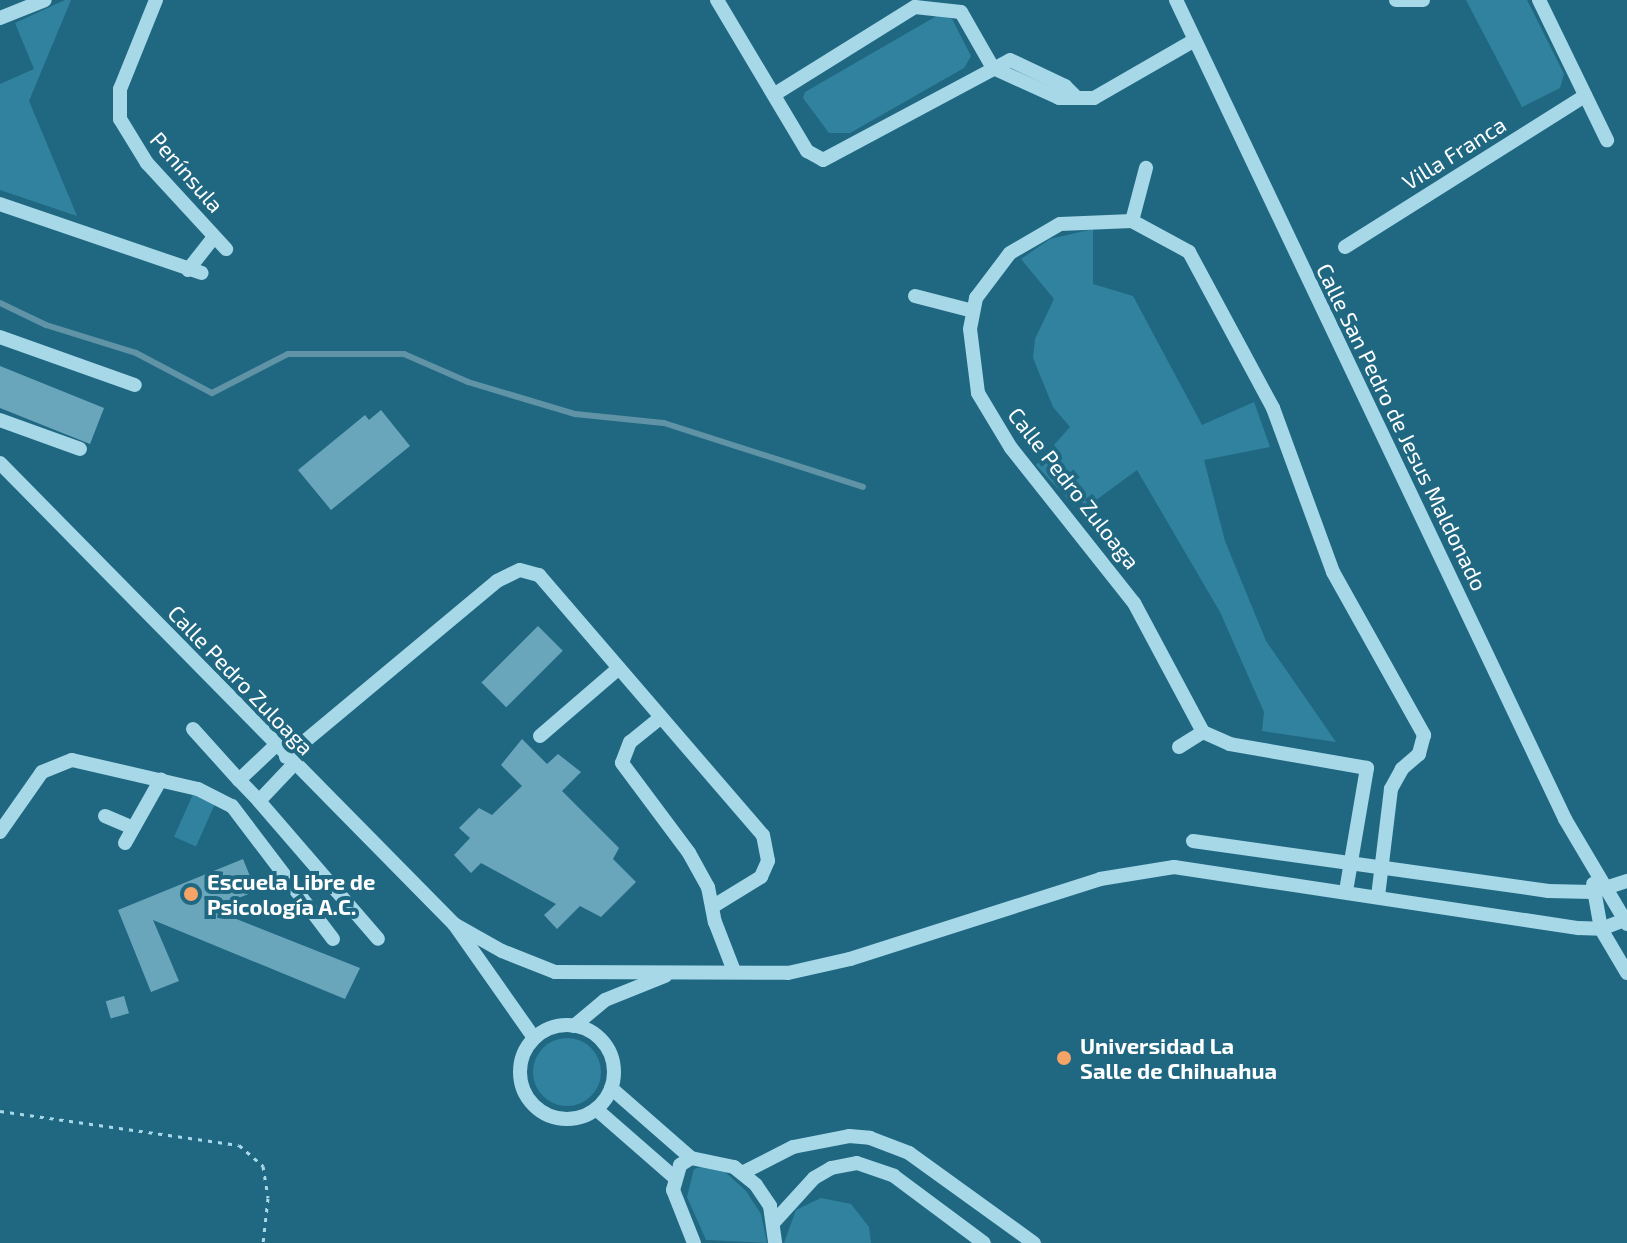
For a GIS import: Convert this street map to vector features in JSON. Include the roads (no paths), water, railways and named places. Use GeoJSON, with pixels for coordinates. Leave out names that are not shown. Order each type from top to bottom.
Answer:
{"type":"FeatureCollection","features":[{"type":"Feature","properties":{"kind":"street"},"geometry":{"type":"LineString","coordinates":[[0,18],[45,0]]}},
{"type":"Feature","properties":{"kind":"street","name":"Península"},"geometry":{"type":"LineString","coordinates":[[156,0],[120,89],[120,119],[147,163],[226,249]]}},
{"type":"Feature","properties":{"kind":"street"},"geometry":{"type":"LineString","coordinates":[[717,0],[807,151],[823,160],[1010,60],[1065,86],[1077,98],[1094,98],[1195,40]]}},
{"type":"Feature","properties":{"kind":"street","name":"Calle San Pedro de Jesus Maldonado"},"geometry":{"type":"LineString","coordinates":[[1176,0],[1600,891]]}},
{"type":"Feature","properties":{"kind":"street"},"geometry":{"type":"LineString","coordinates":[[1396,0],[1423,0]]}},
{"type":"Feature","properties":{"kind":"street"},"geometry":{"type":"LineString","coordinates":[[1539,0],[1607,140]]}},
{"type":"Feature","properties":{"kind":"street"},"geometry":{"type":"LineString","coordinates":[[775,94],[915,7],[961,12],[993,68]]}},
{"type":"Feature","properties":{"kind":"street","name":"Villa Franca"},"geometry":{"type":"LineString","coordinates":[[1345,247],[1585,96]]}},
{"type":"Feature","properties":{"kind":"street"},"geometry":{"type":"LineString","coordinates":[[1132,221],[1146,168]]}},
{"type":"Feature","properties":{"kind":"street","name":"Península"},"geometry":{"type":"LineString","coordinates":[[0,204],[195,272],[214,237]]}},
{"type":"Feature","properties":{"kind":"street","name":"Calle Pedro Zuloaga"},"geometry":{"type":"LineString","coordinates":[[1203,732],[1134,603],[993,421],[974,372],[973,311],[990,273],[1036,235],[1089,219],[1132,221],[1180,246],[1203,270],[1273,408],[1333,572],[1383,670],[1417,717],[1423,746],[1391,789],[1378,896]]}},
{"type":"Feature","properties":{"kind":"street"},"geometry":{"type":"LineString","coordinates":[[915,296],[973,311]]}},
{"type":"Feature","properties":{"kind":"street"},"geometry":{"type":"LineString","coordinates":[[0,337],[135,385]]}},
{"type":"Feature","properties":{"kind":"street"},"geometry":{"type":"LineString","coordinates":[[0,420],[80,449]]}},
{"type":"Feature","properties":{"kind":"street","name":"Calle Pedro Zuloaga"},"geometry":{"type":"LineString","coordinates":[[0,463],[275,746],[454,924],[534,1038]]}},
{"type":"Feature","properties":{"kind":"street"},"geometry":{"type":"LineString","coordinates":[[232,806],[290,761],[509,573],[539,575],[763,835],[768,851],[761,877],[712,907]]}},
{"type":"Feature","properties":{"kind":"street"},"geometry":{"type":"LineString","coordinates":[[540,736],[619,668]]}},
{"type":"Feature","properties":{"kind":"street"},"geometry":{"type":"LineString","coordinates":[[660,718],[630,742],[622,763],[689,853],[734,971]]}},
{"type":"Feature","properties":{"kind":"street"},"geometry":{"type":"LineString","coordinates":[[193,729],[378,939]]}},
{"type":"Feature","properties":{"kind":"street"},"geometry":{"type":"LineString","coordinates":[[1179,747],[1203,732],[1230,744],[1367,768],[1346,891]]}},
{"type":"Feature","properties":{"kind":"street"},"geometry":{"type":"LineString","coordinates":[[249,790],[275,746]]}},
{"type":"Feature","properties":{"kind":"street"},"geometry":{"type":"LineString","coordinates":[[0,832],[29,788],[57,764],[92,761],[161,779],[232,806],[333,939]]}},
{"type":"Feature","properties":{"kind":"street"},"geometry":{"type":"LineString","coordinates":[[125,843],[161,779]]}},
{"type":"Feature","properties":{"kind":"street"},"geometry":{"type":"LineString","coordinates":[[105,816],[133,828]]}},
{"type":"Feature","properties":{"kind":"street"},"geometry":{"type":"LineString","coordinates":[[1193,841],[1350,867],[1600,891],[1627,881]]}},
{"type":"Feature","properties":{"kind":"street","name":"Calle Pedro Zuloaga"},"geometry":{"type":"LineString","coordinates":[[454,924],[521,960],[555,972],[819,968],[1100,879],[1145,869],[1201,868],[1601,929],[1626,921]]}},
{"type":"Feature","properties":{"kind":"street"},"geometry":{"type":"LineString","coordinates":[[1600,891],[1626,921]]}},
{"type":"Feature","properties":{"kind":"street"},"geometry":{"type":"LineString","coordinates":[[1600,891],[1601,929],[1627,972]]}},
{"type":"Feature","properties":{"kind":"street"},"geometry":{"type":"LineString","coordinates":[[574,1026],[605,1000],[684,969]]}},
{"type":"Feature","properties":{"kind":"street"},"geometry":{"type":"LineString","coordinates":[[574,1026],[607,1048],[611,1088],[596,1109],[567,1119],[537,1109],[520,1083],[524,1051],[534,1038],[552,1027],[574,1026]]}},
{"type":"Feature","properties":{"kind":"street"},"geometry":{"type":"LineString","coordinates":[[611,1088],[691,1158],[717,1161],[744,1172],[765,1197],[774,1222],[775,1243]]}},
{"type":"Feature","properties":{"kind":"street"},"geometry":{"type":"LineString","coordinates":[[596,1109],[674,1177],[678,1209],[694,1243]]}},
{"type":"Feature","properties":{"kind":"street"},"geometry":{"type":"LineString","coordinates":[[744,1172],[793,1147],[849,1136],[870,1138],[909,1153],[1034,1243]]}},
{"type":"Feature","properties":{"kind":"street"},"geometry":{"type":"LineString","coordinates":[[674,1177],[691,1158]]}},
{"type":"Feature","properties":{"kind":"street"},"geometry":{"type":"LineString","coordinates":[[774,1222],[814,1178],[831,1168],[857,1163],[894,1176],[984,1243]]}},
{"type":"Feature","properties":{"kind":"waterway"},"geometry":{"type":"LineString","coordinates":[[0,303],[46,325],[136,353],[212,393],[288,354],[404,354],[468,382],[575,414],[664,423],[863,487]]}},
{"type":"Feature","properties":{"kind":"place","name":"Escuela Libre de Psicología A.C."},"geometry":{"type":"Point","coordinates":[191,894]}},
{"type":"Feature","properties":{"kind":"place","name":"Universidad La Salle de Chihuahua"},"geometry":{"type":"Point","coordinates":[1064,1058]}}]}
